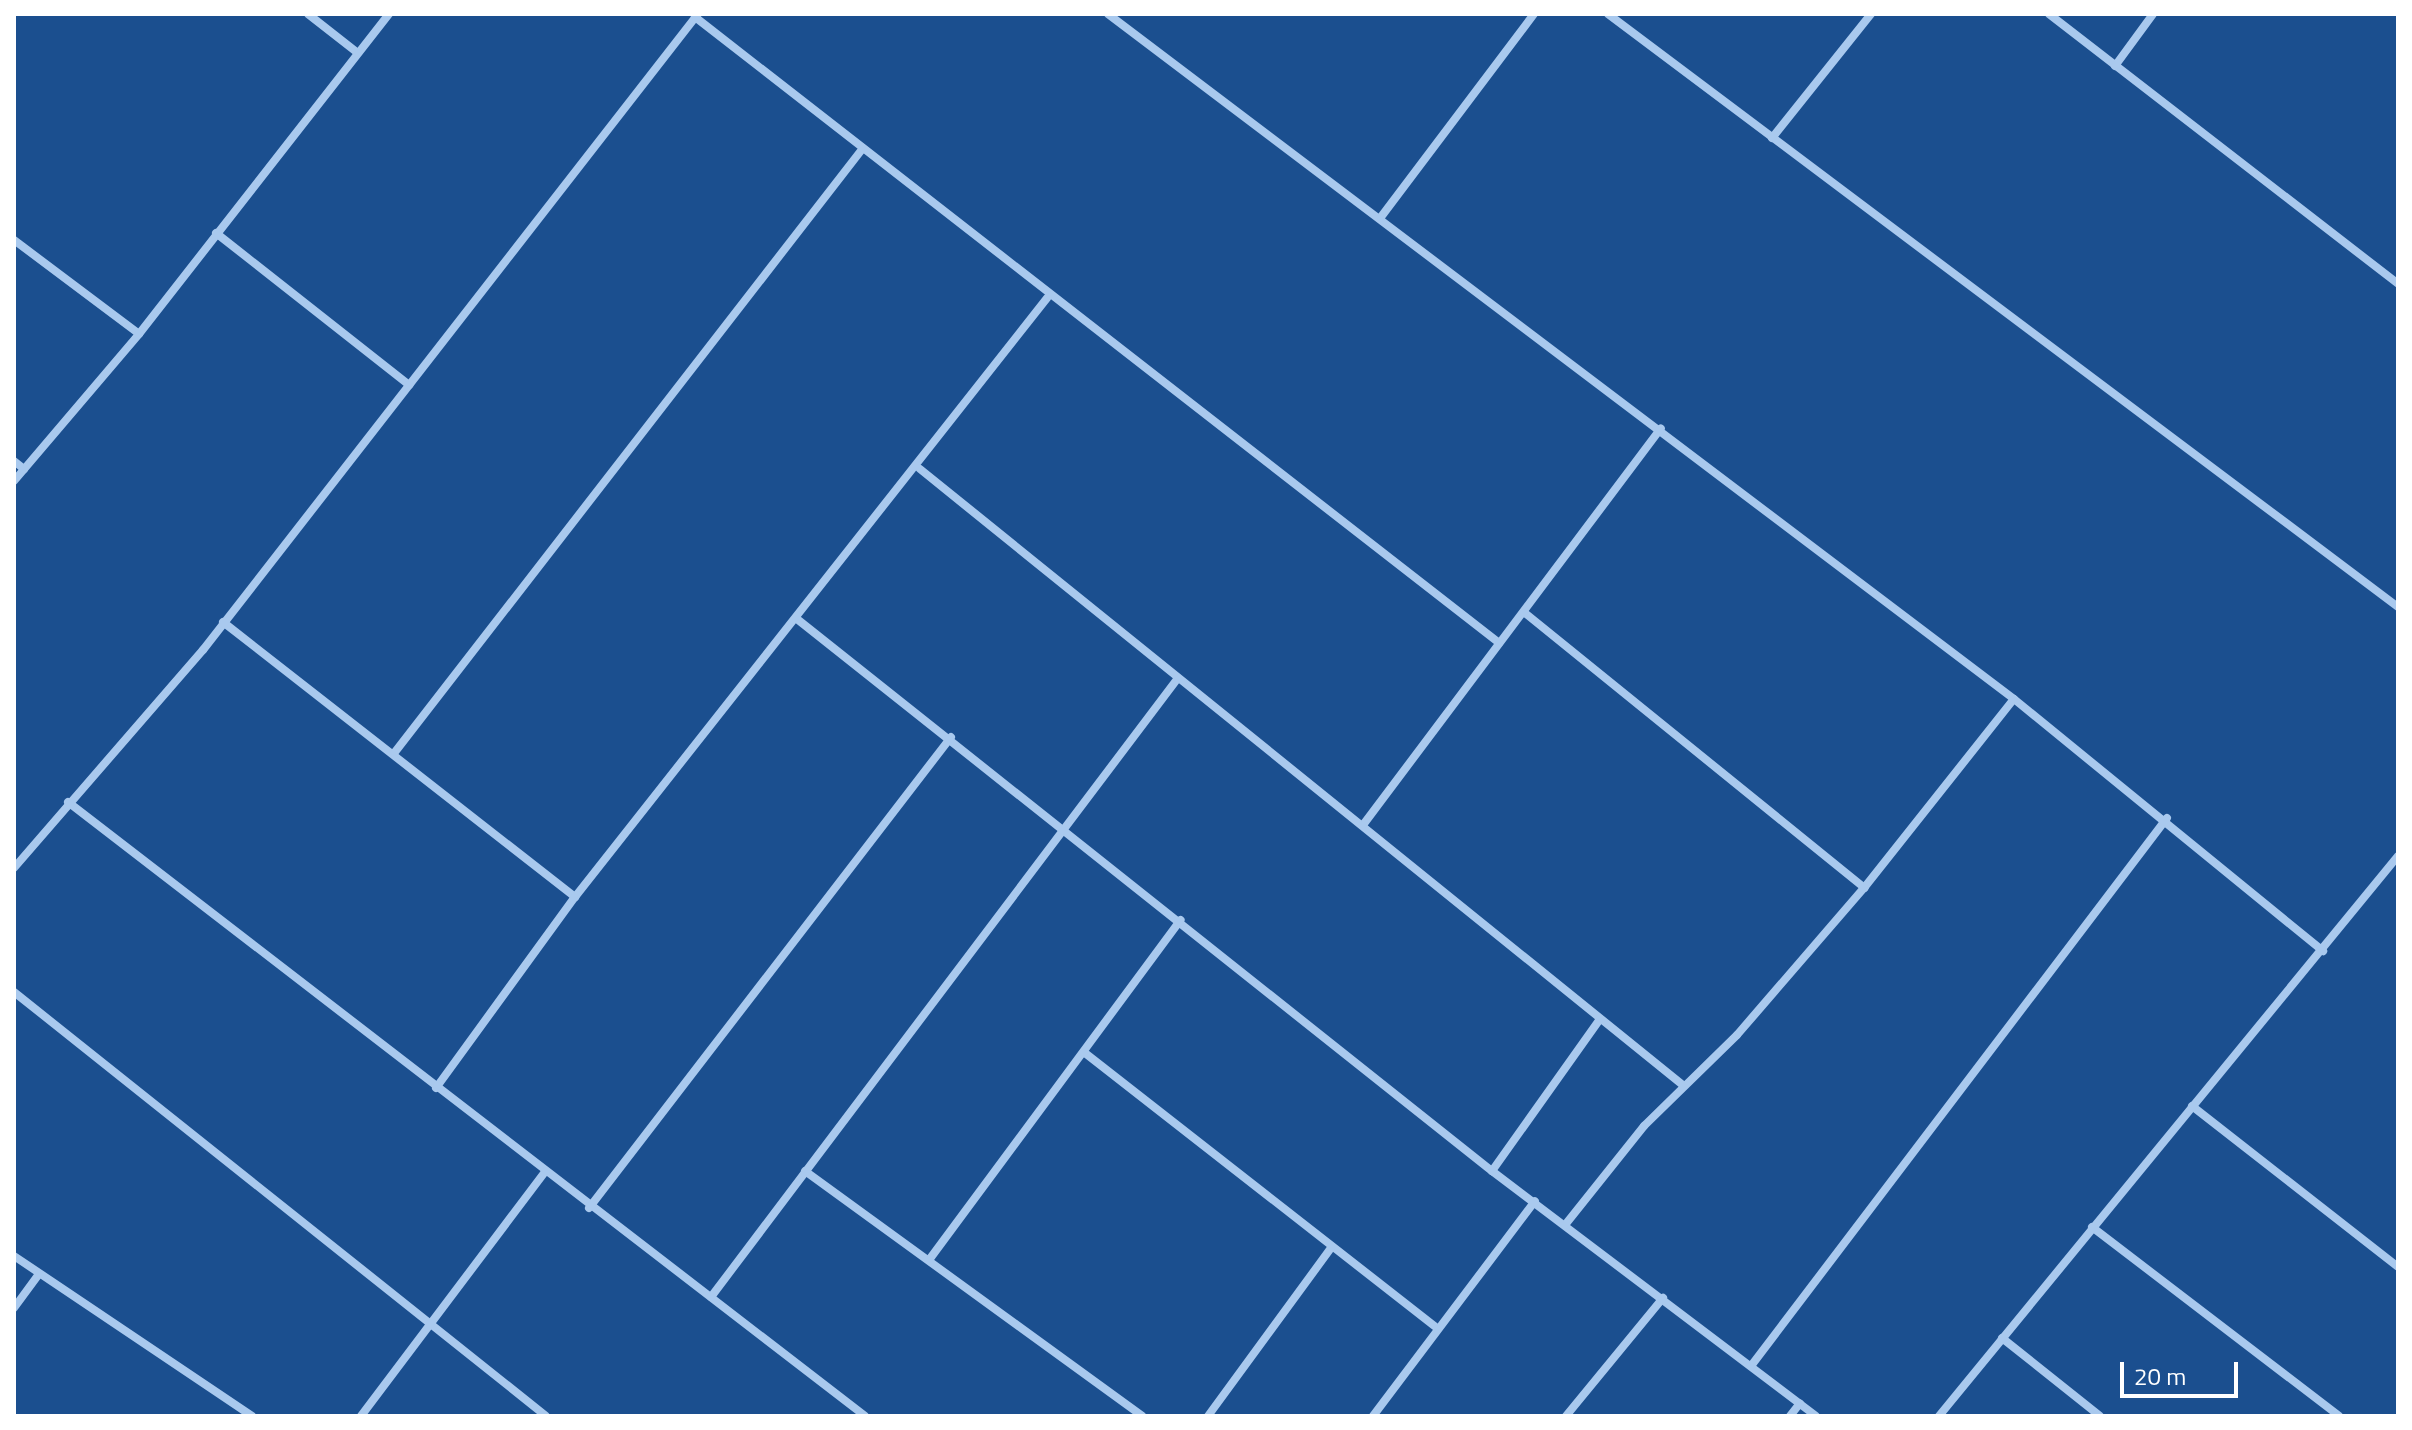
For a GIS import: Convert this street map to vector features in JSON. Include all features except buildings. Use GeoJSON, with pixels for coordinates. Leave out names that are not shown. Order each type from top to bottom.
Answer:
{"type":"FeatureCollection","features":[{"type":"Feature","properties":{"kind":"street"},"geometry":{"type":"LineString","coordinates":[[308,14],[358,53]]}},
{"type":"Feature","properties":{"kind":"street"},"geometry":{"type":"LineString","coordinates":[[14,481],[139,334],[389,14]]}},
{"type":"Feature","properties":{"kind":"street"},"geometry":{"type":"LineString","coordinates":[[1108,14],[1661,428],[2014,699],[2167,818],[2323,951]]}},
{"type":"Feature","properties":{"kind":"street"},"geometry":{"type":"LineString","coordinates":[[1381,217],[1534,14]]}},
{"type":"Feature","properties":{"kind":"street"},"geometry":{"type":"LineString","coordinates":[[1608,14],[2398,607]]}},
{"type":"Feature","properties":{"kind":"street"},"geometry":{"type":"LineString","coordinates":[[1772,138],[1871,14]]}},
{"type":"Feature","properties":{"kind":"street"},"geometry":{"type":"LineString","coordinates":[[2049,14],[2398,284]]}},
{"type":"Feature","properties":{"kind":"street"},"geometry":{"type":"LineString","coordinates":[[2115,66],[2153,14]]}},
{"type":"Feature","properties":{"kind":"street"},"geometry":{"type":"LineString","coordinates":[[14,868],[223,622],[697,16],[1047,298],[1499,643]]}},
{"type":"Feature","properties":{"kind":"street"},"geometry":{"type":"LineString","coordinates":[[395,752],[863,148]]}},
{"type":"Feature","properties":{"kind":"street"},"geometry":{"type":"LineString","coordinates":[[216,233],[409,385]]}},
{"type":"Feature","properties":{"kind":"street"},"geometry":{"type":"LineString","coordinates":[[14,240],[139,334]]}},
{"type":"Feature","properties":{"kind":"street"},"geometry":{"type":"LineString","coordinates":[[436,1088],[575,897],[920,469],[1047,298]]}},
{"type":"Feature","properties":{"kind":"street"},"geometry":{"type":"LineString","coordinates":[[1363,825],[1661,428]]}},
{"type":"Feature","properties":{"kind":"street"},"geometry":{"type":"LineString","coordinates":[[14,461],[24,469]]}},
{"type":"Feature","properties":{"kind":"street"},"geometry":{"type":"LineString","coordinates":[[920,469],[1683,1085]]}},
{"type":"Feature","properties":{"kind":"street"},"geometry":{"type":"LineString","coordinates":[[1525,613],[1864,888]]}},
{"type":"Feature","properties":{"kind":"street"},"geometry":{"type":"LineString","coordinates":[[797,619],[951,737],[1060,828],[1181,920],[1492,1171],[1816,1416]]}},
{"type":"Feature","properties":{"kind":"street"},"geometry":{"type":"LineString","coordinates":[[223,622],[395,752],[575,897]]}},
{"type":"Feature","properties":{"kind":"street"},"geometry":{"type":"LineString","coordinates":[[711,1297],[1060,828],[1178,678]]}},
{"type":"Feature","properties":{"kind":"street"},"geometry":{"type":"LineString","coordinates":[[1565,1225],[1683,1085],[1864,888],[2014,699]]}},
{"type":"Feature","properties":{"kind":"street"},"geometry":{"type":"LineString","coordinates":[[589,1208],[951,737]]}},
{"type":"Feature","properties":{"kind":"street"},"geometry":{"type":"LineString","coordinates":[[68,802],[589,1208],[865,1416]]}},
{"type":"Feature","properties":{"kind":"street"},"geometry":{"type":"LineString","coordinates":[[1751,1366],[2167,818]]}},
{"type":"Feature","properties":{"kind":"street"},"geometry":{"type":"LineString","coordinates":[[1939,1416],[2398,856]]}},
{"type":"Feature","properties":{"kind":"street"},"geometry":{"type":"LineString","coordinates":[[929,1260],[1181,920]]}},
{"type":"Feature","properties":{"kind":"street"},"geometry":{"type":"LineString","coordinates":[[14,992],[546,1416]]}},
{"type":"Feature","properties":{"kind":"street"},"geometry":{"type":"LineString","coordinates":[[1492,1171],[1600,1019]]}},
{"type":"Feature","properties":{"kind":"street"},"geometry":{"type":"LineString","coordinates":[[1085,1053],[1331,1248],[1435,1326]]}},
{"type":"Feature","properties":{"kind":"street"},"geometry":{"type":"LineString","coordinates":[[2192,1106],[2398,1267]]}},
{"type":"Feature","properties":{"kind":"street"},"geometry":{"type":"LineString","coordinates":[[805,1171],[1142,1416]]}},
{"type":"Feature","properties":{"kind":"street"},"geometry":{"type":"LineString","coordinates":[[361,1416],[545,1172]]}},
{"type":"Feature","properties":{"kind":"street"},"geometry":{"type":"LineString","coordinates":[[1373,1416],[1435,1326],[1535,1201]]}},
{"type":"Feature","properties":{"kind":"street"},"geometry":{"type":"LineString","coordinates":[[2092,1227],[2339,1416]]}},
{"type":"Feature","properties":{"kind":"street"},"geometry":{"type":"LineString","coordinates":[[1208,1416],[1331,1248]]}},
{"type":"Feature","properties":{"kind":"street"},"geometry":{"type":"LineString","coordinates":[[14,1256],[252,1416]]}},
{"type":"Feature","properties":{"kind":"street"},"geometry":{"type":"LineString","coordinates":[[14,1308],[39,1274]]}},
{"type":"Feature","properties":{"kind":"street"},"geometry":{"type":"LineString","coordinates":[[1566,1416],[1663,1298]]}},
{"type":"Feature","properties":{"kind":"street"},"geometry":{"type":"LineString","coordinates":[[2002,1338],[2100,1416]]}},
{"type":"Feature","properties":{"kind":"street"},"geometry":{"type":"LineString","coordinates":[[1790,1416],[1800,1403]]}}]}
